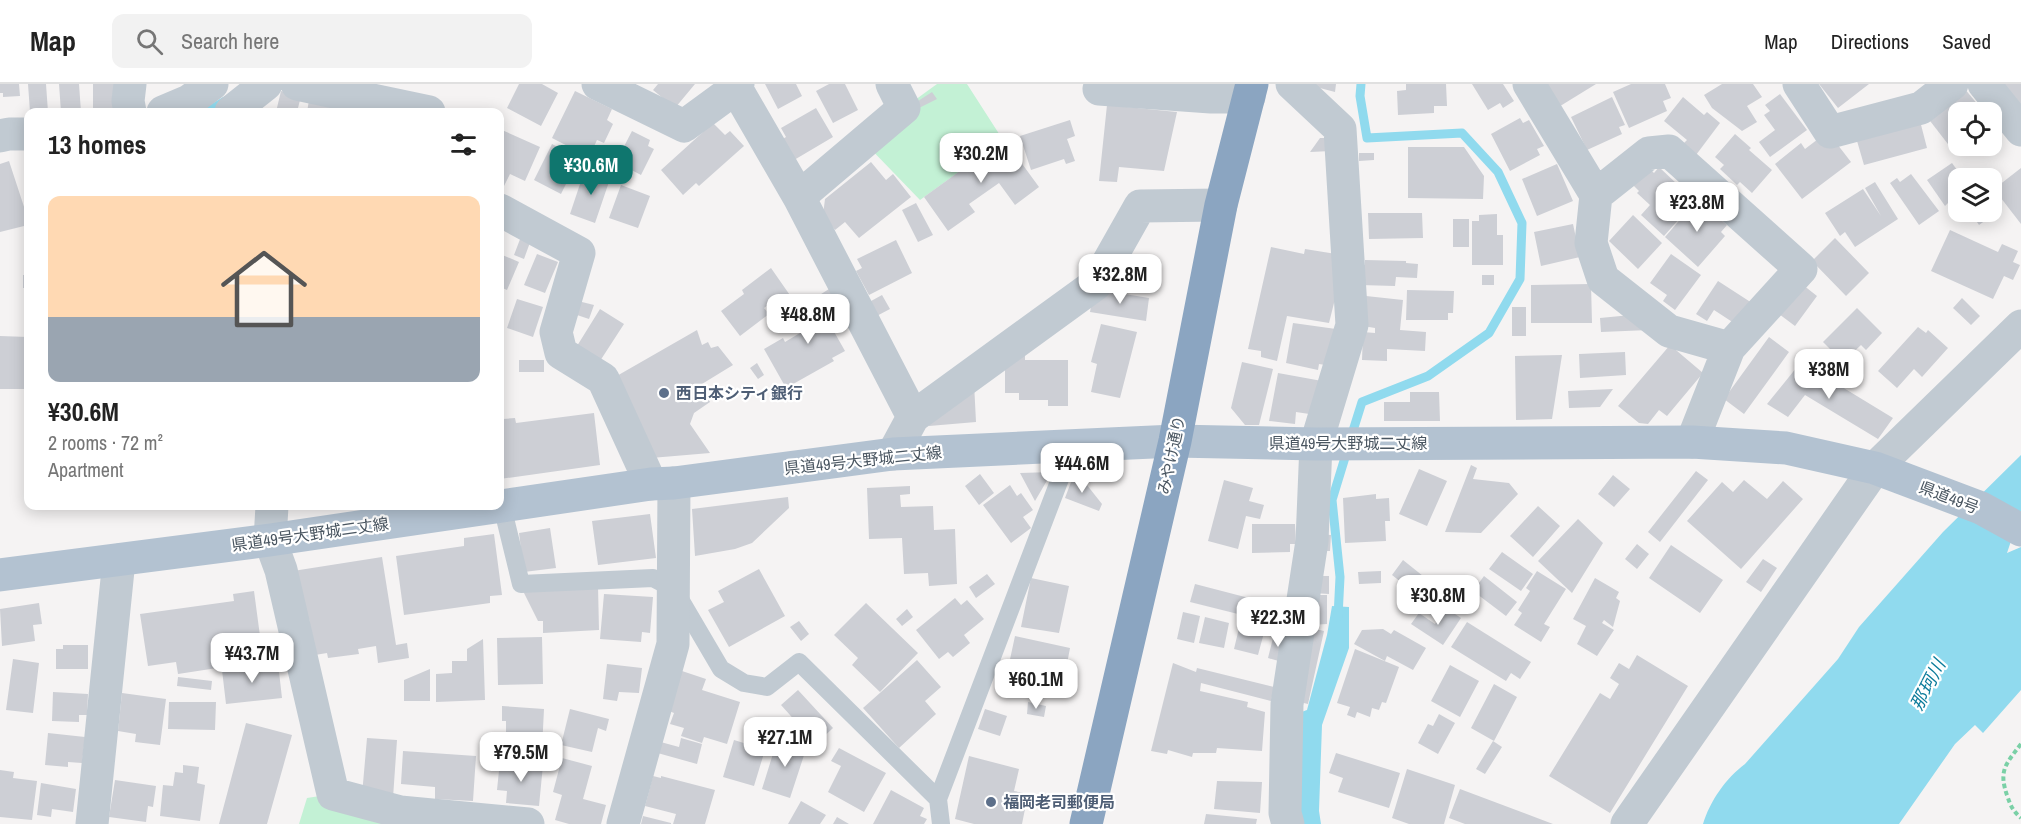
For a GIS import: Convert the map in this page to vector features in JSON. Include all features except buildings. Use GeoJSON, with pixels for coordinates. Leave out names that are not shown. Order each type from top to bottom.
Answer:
{"type":"FeatureCollection","features":[{"type":"Feature","properties":{"kind":"highway","name":"みやけ通り"},"geometry":{"type":"LineString","coordinates":[[1086,824],[1175,441],[1221,205],[1250,91]]}},
{"type":"Feature","properties":{"kind":"main road","name":"県道49号大野城二丈線"},"geometry":{"type":"LineString","coordinates":[[504,506],[893,454],[1175,441],[1336,444],[1692,442],[1786,448],[1875,468]]}},
{"type":"Feature","properties":{"kind":"main road","name":"県道49号"},"geometry":{"type":"LineString","coordinates":[[1875,468],[1981,508],[2021,530]]}},
{"type":"Feature","properties":{"kind":"main road","name":"県道49号大野城二丈線"},"geometry":{"type":"LineString","coordinates":[[0,575],[270,540],[475,510]]}},
{"type":"Feature","properties":{"kind":"street"},"geometry":{"type":"LineString","coordinates":[[129,108],[130,84]]}},
{"type":"Feature","properties":{"kind":"street"},"geometry":{"type":"LineString","coordinates":[[172,108],[189,101],[212,84]]}},
{"type":"Feature","properties":{"kind":"street"},"geometry":{"type":"LineString","coordinates":[[236,108],[266,84]]}},
{"type":"Feature","properties":{"kind":"street"},"geometry":{"type":"LineString","coordinates":[[297,84],[410,108]]}},
{"type":"Feature","properties":{"kind":"street"},"geometry":{"type":"LineString","coordinates":[[598,84],[684,126],[737,86],[799,197],[913,417]]}},
{"type":"Feature","properties":{"kind":"street"},"geometry":{"type":"LineString","coordinates":[[799,197],[904,108],[892,84]]}},
{"type":"Feature","properties":{"kind":"street"},"geometry":{"type":"LineString","coordinates":[[1288,824],[1284,813],[1287,704],[1312,541],[1336,444],[1352,325],[1340,129],[1292,84]]}},
{"type":"Feature","properties":{"kind":"street"},"geometry":{"type":"LineString","coordinates":[[1529,84],[1596,195],[1591,243],[1603,279],[1669,331],[1729,348]]}},
{"type":"Feature","properties":{"kind":"street"},"geometry":{"type":"LineString","coordinates":[[1799,84],[1830,132],[1921,108],[1952,84]]}},
{"type":"Feature","properties":{"kind":"street"},"geometry":{"type":"LineString","coordinates":[[1984,84],[2021,130]]}},
{"type":"Feature","properties":{"kind":"street"},"geometry":{"type":"LineString","coordinates":[[1099,89],[1211,97],[1250,91]]}},
{"type":"Feature","properties":{"kind":"street"},"geometry":{"type":"LineString","coordinates":[[0,136],[24,134]]}},
{"type":"Feature","properties":{"kind":"street"},"geometry":{"type":"LineString","coordinates":[[1596,195],[1649,153],[1669,151],[1801,269],[1729,348],[1692,442]]}},
{"type":"Feature","properties":{"kind":"street"},"geometry":{"type":"LineString","coordinates":[[893,454],[913,417],[1096,284],[1140,206],[1221,205]]}},
{"type":"Feature","properties":{"kind":"street"},"geometry":{"type":"LineString","coordinates":[[504,212],[579,253],[555,332],[561,353],[603,379],[663,484],[674,589],[673,644],[623,824]]}},
{"type":"Feature","properties":{"kind":"street"},"geometry":{"type":"LineString","coordinates":[[1627,824],[1875,468],[2021,326]]}},
{"type":"Feature","properties":{"kind":"street"},"geometry":{"type":"LineString","coordinates":[[272,510],[270,540],[281,570],[333,794],[399,818],[528,824]]}},
{"type":"Feature","properties":{"kind":"street"},"geometry":{"type":"LineString","coordinates":[[92,824],[119,560]]}},
{"type":"Feature","properties":{"kind":"lane"},"geometry":{"type":"LineString","coordinates":[[941,824],[939,799],[1063,471],[1062,446]]}},
{"type":"Feature","properties":{"kind":"lane"},"geometry":{"type":"LineString","coordinates":[[503,510],[521,584],[653,578],[674,589],[721,669],[744,683],[767,687],[800,662],[939,799]]}},
{"type":"Feature","properties":{"kind":"path"},"geometry":{"type":"LineString","coordinates":[[2021,744],[2006,764],[2001,781],[2013,811],[2021,818]]}},
{"type":"Feature","properties":{"kind":"green space"},"geometry":{"type":"Polygon","coordinates":[[[937,84],[967,84],[1003,140],[920,200],[864,142],[937,84]]]}},
{"type":"Feature","properties":{"kind":"green space"},"geometry":{"type":"Polygon","coordinates":[[[333,794],[397,824],[299,824],[307,798],[333,794]]]}},
{"type":"Feature","properties":{"kind":"water","name":"那珂川"},"geometry":{"type":"Polygon","coordinates":[[[2021,455],[2021,511],[2007,553],[2021,547],[2021,690],[1983,733],[1975,725],[1955,744],[1899,824],[1703,824],[1714,799],[1725,783],[1745,764],[1838,659],[1859,627],[1943,532],[2021,455]]]}},
{"type":"Feature","properties":{"kind":"water"},"geometry":{"type":"Polygon","coordinates":[[[1332,606],[1349,607],[1349,648],[1322,725],[1319,811],[1321,824],[1295,824],[1296,714],[1307,710],[1327,635],[1332,606]]]}},
{"type":"Feature","properties":{"kind":"waterway"},"geometry":{"type":"LineString","coordinates":[[1351,437],[1362,402],[1428,376],[1489,333],[1520,279],[1522,223],[1498,172],[1462,133],[1367,138],[1360,96],[1361,84]]}},
{"type":"Feature","properties":{"kind":"waterway"},"geometry":{"type":"LineString","coordinates":[[214,108],[225,101]]}},
{"type":"Feature","properties":{"kind":"waterway"},"geometry":{"type":"LineString","coordinates":[[1338,617],[1340,577],[1332,500],[1347,451]]}},
{"type":"Feature","properties":{"kind":"place","name":"西日本シティ銀行"},"geometry":{"type":"Point","coordinates":[664,393]}},
{"type":"Feature","properties":{"kind":"place","name":"福岡老司郵便局"},"geometry":{"type":"Point","coordinates":[991,802]}}]}
